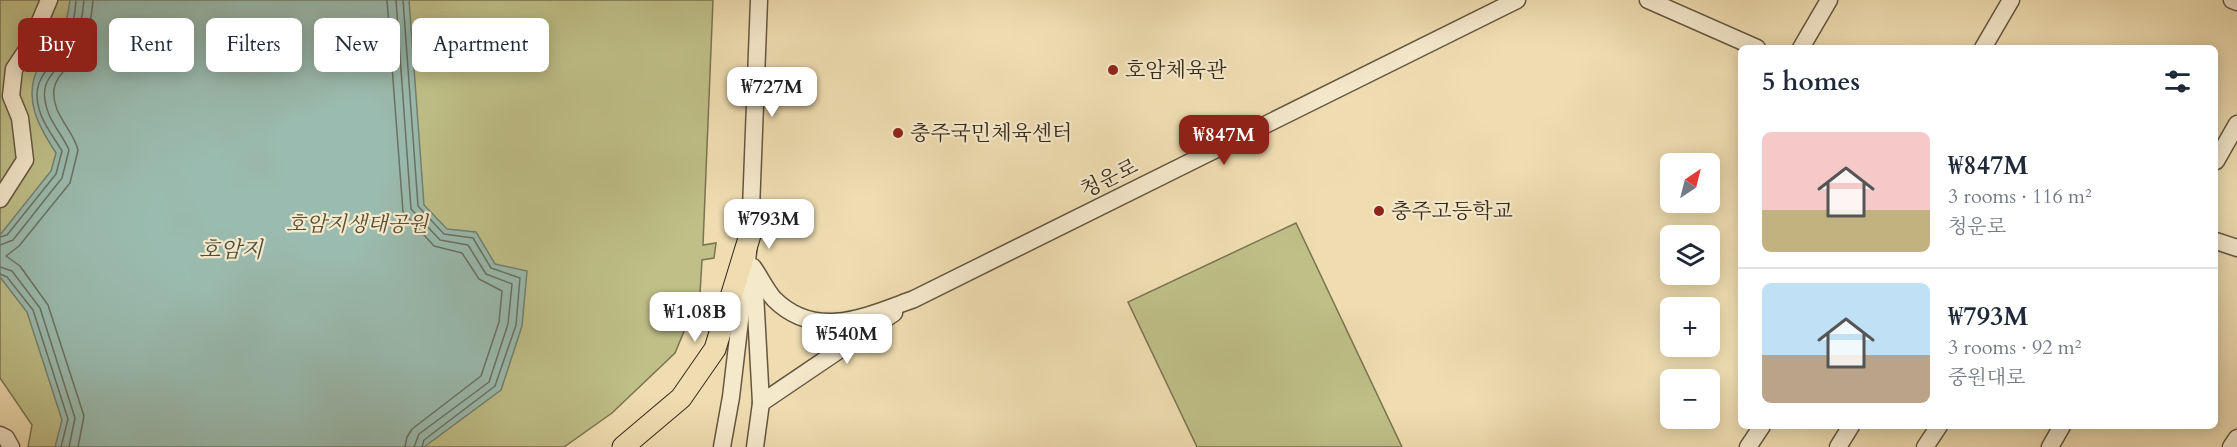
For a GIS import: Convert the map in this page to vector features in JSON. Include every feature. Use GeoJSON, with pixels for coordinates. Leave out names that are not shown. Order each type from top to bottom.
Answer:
{"type":"FeatureCollection","features":[{"type":"Feature","properties":{"kind":"main road"},"geometry":{"type":"LineString","coordinates":[[623,447],[681,398],[715,349],[750,235]]}},
{"type":"Feature","properties":{"kind":"street"},"geometry":{"type":"LineString","coordinates":[[0,199],[25,160],[20,118],[11,96],[14,69],[30,45],[49,0]]}},
{"type":"Feature","properties":{"kind":"street"},"geometry":{"type":"LineString","coordinates":[[722,447],[731,397],[750,235],[759,0]]}},
{"type":"Feature","properties":{"kind":"street","name":"청운로"},"geometry":{"type":"LineString","coordinates":[[914,299],[1517,0]]}},
{"type":"Feature","properties":{"kind":"street"},"geometry":{"type":"LineString","coordinates":[[1648,0],[1750,45]]}},
{"type":"Feature","properties":{"kind":"street"},"geometry":{"type":"LineString","coordinates":[[1803,45],[1829,0]]}},
{"type":"Feature","properties":{"kind":"street"},"geometry":{"type":"LineString","coordinates":[[1985,45],[2011,0]]}},
{"type":"Feature","properties":{"kind":"street"},"geometry":{"type":"LineString","coordinates":[[2232,0],[2237,2]]}},
{"type":"Feature","properties":{"kind":"street"},"geometry":{"type":"LineString","coordinates":[[2218,157],[2237,124]]}},
{"type":"Feature","properties":{"kind":"street"},"geometry":{"type":"LineString","coordinates":[[750,235],[760,403],[755,447]]}},
{"type":"Feature","properties":{"kind":"street"},"geometry":{"type":"LineString","coordinates":[[2218,242],[2237,248]]}},
{"type":"Feature","properties":{"kind":"street"},"geometry":{"type":"LineString","coordinates":[[753,267],[773,298],[798,317],[848,322],[914,299]]}},
{"type":"Feature","properties":{"kind":"street"},"geometry":{"type":"LineString","coordinates":[[760,403],[914,299]]}},
{"type":"Feature","properties":{"kind":"street"},"geometry":{"type":"LineString","coordinates":[[1748,447],[1760,429]]}},
{"type":"Feature","properties":{"kind":"street"},"geometry":{"type":"LineString","coordinates":[[1838,447],[1849,429]]}},
{"type":"Feature","properties":{"kind":"street"},"geometry":{"type":"LineString","coordinates":[[1925,447],[1937,429]]}},
{"type":"Feature","properties":{"kind":"street"},"geometry":{"type":"LineString","coordinates":[[0,435],[6,438],[11,447]]}},
{"type":"Feature","properties":{"kind":"street"},"geometry":{"type":"LineString","coordinates":[[2231,447],[2237,438]]}},
{"type":"Feature","properties":{"kind":"green space","name":"호암지"},"geometry":{"type":"Polygon","coordinates":[[[0,0],[713,0],[703,245],[716,243],[714,258],[702,260],[700,293],[675,353],[612,413],[564,447],[28,447],[32,425],[0,378],[0,0]]]}},
{"type":"Feature","properties":{"kind":"green space"},"geometry":{"type":"Polygon","coordinates":[[[1296,223],[1402,447],[1197,447],[1128,302],[1296,223]]]}},
{"type":"Feature","properties":{"kind":"water","name":"호암지"},"geometry":{"type":"Polygon","coordinates":[[[70,0],[409,0],[412,72],[414,72],[424,205],[447,229],[476,232],[495,264],[527,271],[522,326],[501,390],[424,447],[55,447],[62,420],[27,312],[0,277],[0,235],[51,171],[56,153],[44,133],[32,101],[32,89],[36,72],[97,72],[97,18],[67,17],[70,0]]]}},
{"type":"Feature","properties":{"kind":"place","name":"호암체육관"},"geometry":{"type":"Point","coordinates":[1113,70]}},
{"type":"Feature","properties":{"kind":"place","name":"충주국민체육센터"},"geometry":{"type":"Point","coordinates":[898,133]}},
{"type":"Feature","properties":{"kind":"place","name":"충주고등학교"},"geometry":{"type":"Point","coordinates":[1379,211]}},
{"type":"Feature","properties":{"kind":"park label","name":"호암지생태공원"},"geometry":{"type":"Point","coordinates":[357,224]}}]}
